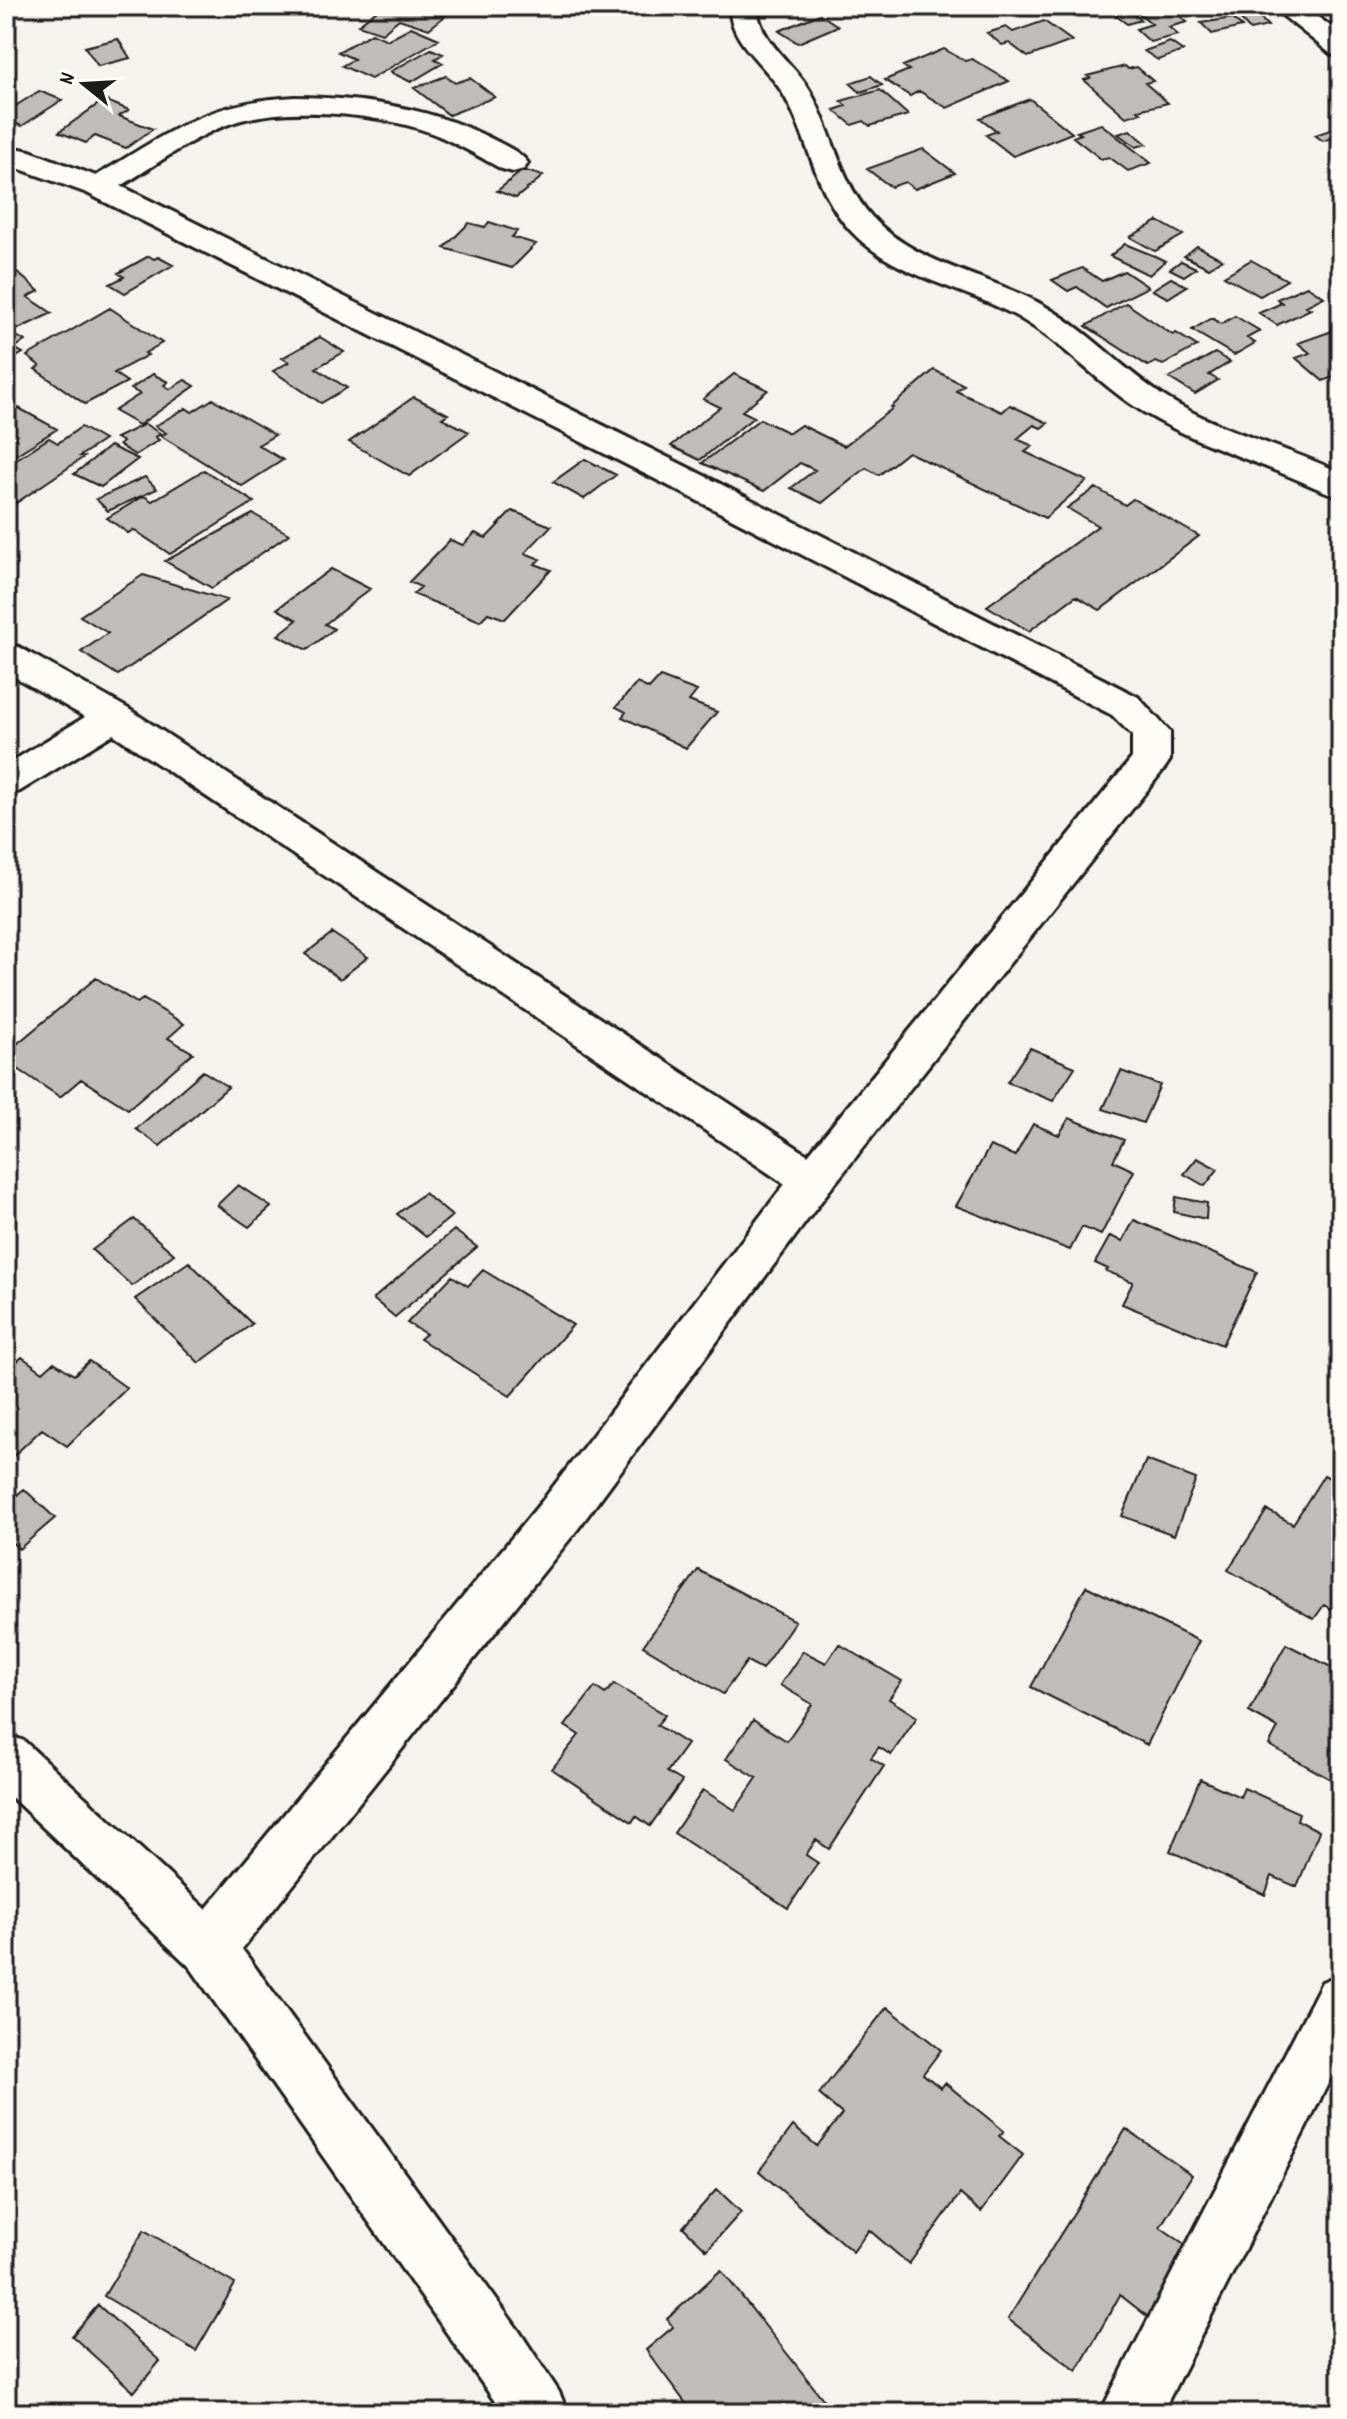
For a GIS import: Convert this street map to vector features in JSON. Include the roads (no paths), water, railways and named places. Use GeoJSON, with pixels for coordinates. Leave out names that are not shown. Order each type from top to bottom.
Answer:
{"type":"FeatureCollection","features":[{"type":"Feature","properties":{"kind":"street"},"geometry":{"type":"LineString","coordinates":[[743,6],[744,28],[781,68],[795,90],[837,190],[861,225],[893,251],[1031,311],[1121,383],[1183,421],[1337,479]]}},
{"type":"Feature","properties":{"kind":"street"},"geometry":{"type":"LineString","coordinates":[[1285,6],[1341,48]]}},
{"type":"Feature","properties":{"kind":"street"},"geometry":{"type":"LineString","coordinates":[[1313,27],[1341,17]]}},
{"type":"Feature","properties":{"kind":"street"},"geometry":{"type":"LineString","coordinates":[[98,187],[218,118],[270,106],[336,107],[415,118],[470,139],[513,163]]}},
{"type":"Feature","properties":{"kind":"street"},"geometry":{"type":"LineString","coordinates":[[6,155],[98,187],[951,616],[1125,706],[1151,732],[1151,760],[813,1180],[560,1515],[209,1948]]}},
{"type":"Feature","properties":{"kind":"street"},"geometry":{"type":"LineString","coordinates":[[6,656],[114,717],[813,1180]]}},
{"type":"Feature","properties":{"kind":"street"},"geometry":{"type":"LineString","coordinates":[[6,782],[114,717]]}},
{"type":"Feature","properties":{"kind":"street"},"geometry":{"type":"LineString","coordinates":[[6,1758],[209,1948],[498,2352],[538,2413]]}},
{"type":"Feature","properties":{"kind":"street"},"geometry":{"type":"LineString","coordinates":[[1130,2413],[1341,2001]]}}]}
